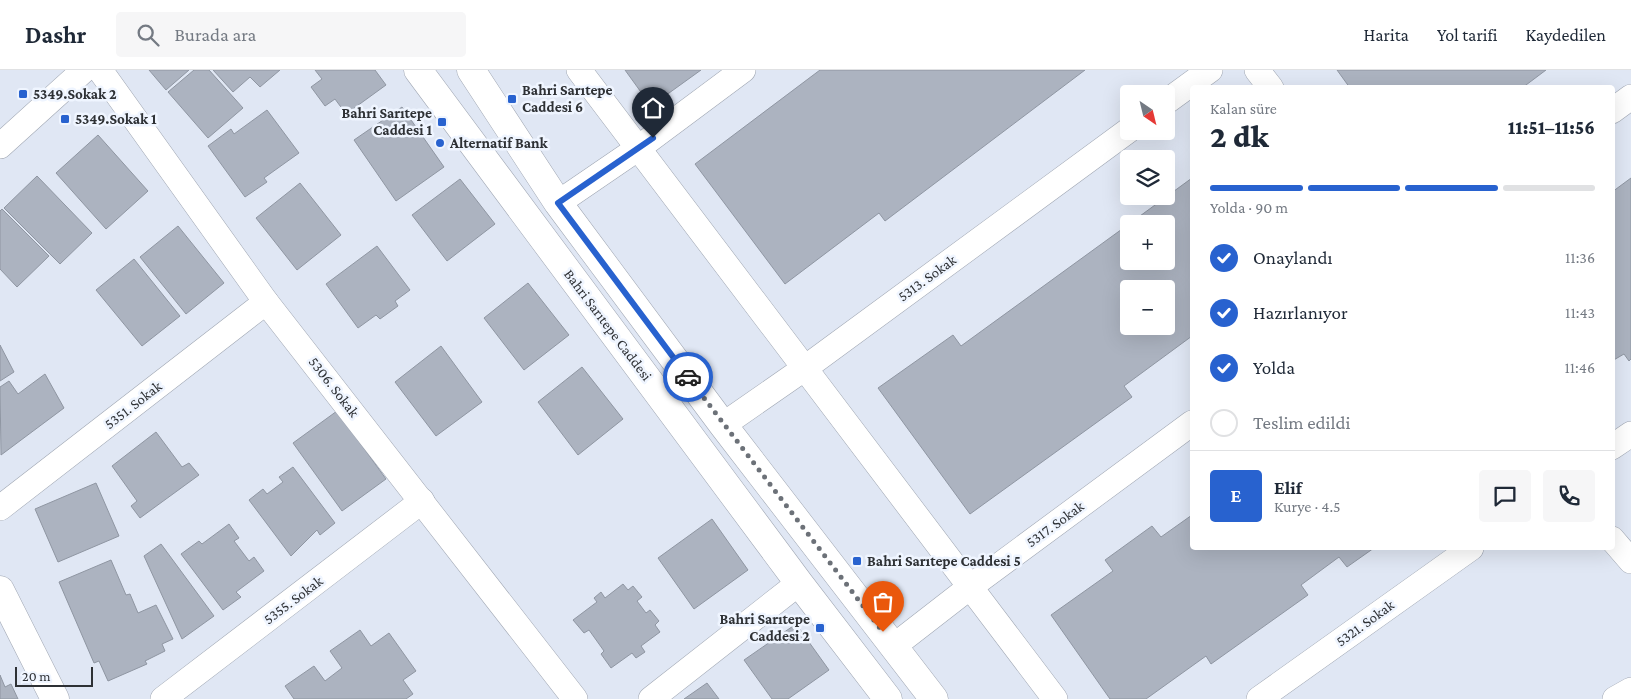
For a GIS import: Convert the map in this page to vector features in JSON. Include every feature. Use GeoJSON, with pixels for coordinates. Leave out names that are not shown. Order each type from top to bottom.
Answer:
{"type":"FeatureCollection","features":[{"type":"Feature","properties":{"kind":"main road","name":"Bahri Sarıtepe Caddesi"},"geometry":{"type":"LineString","coordinates":[[418,70],[799,583],[888,699]]}},
{"type":"Feature","properties":{"kind":"main road"},"geometry":{"type":"LineString","coordinates":[[471,70],[558,203],[723,425],[934,699]]}},
{"type":"Feature","properties":{"kind":"main road"},"geometry":{"type":"LineString","coordinates":[[0,590],[55,699]]}},
{"type":"Feature","properties":{"kind":"street"},"geometry":{"type":"LineString","coordinates":[[0,146],[84,70]]}},
{"type":"Feature","properties":{"kind":"street","name":"5306. Sokak"},"geometry":{"type":"LineString","coordinates":[[100,70],[266,302],[575,699]]}},
{"type":"Feature","properties":{"kind":"street"},"geometry":{"type":"LineString","coordinates":[[579,70],[1055,699]]}},
{"type":"Feature","properties":{"kind":"street"},"geometry":{"type":"LineString","coordinates":[[558,203],[638,149],[743,70]]}},
{"type":"Feature","properties":{"kind":"street"},"geometry":{"type":"LineString","coordinates":[[1175,95],[1210,70]]}},
{"type":"Feature","properties":{"kind":"street"},"geometry":{"type":"LineString","coordinates":[[1258,70],[1268,85]]}},
{"type":"Feature","properties":{"kind":"street"},"geometry":{"type":"LineString","coordinates":[[1615,109],[1631,97]]}},
{"type":"Feature","properties":{"kind":"street","name":"5313. Sokak"},"geometry":{"type":"LineString","coordinates":[[723,425],[1120,137]]}},
{"type":"Feature","properties":{"kind":"street","name":"5351. Sokak"},"geometry":{"type":"LineString","coordinates":[[0,508],[266,302]]}},
{"type":"Feature","properties":{"kind":"street","name":"5317. Sokak"},"geometry":{"type":"LineString","coordinates":[[894,646],[1190,423]]}},
{"type":"Feature","properties":{"kind":"street"},"geometry":{"type":"LineString","coordinates":[[1615,445],[1631,434]]}},
{"type":"Feature","properties":{"kind":"street","name":"5355. Sokak"},"geometry":{"type":"LineString","coordinates":[[163,699],[422,501]]}},
{"type":"Feature","properties":{"kind":"street"},"geometry":{"type":"LineString","coordinates":[[1615,542],[1631,561]]}},
{"type":"Feature","properties":{"kind":"street","name":"5321. Sokak"},"geometry":{"type":"LineString","coordinates":[[1259,699],[1468,550]]}},
{"type":"Feature","properties":{"kind":"street"},"geometry":{"type":"LineString","coordinates":[[651,699],[799,583]]}},
{"type":"Feature","properties":{"kind":"street"},"geometry":{"type":"LineString","coordinates":[[1615,699],[1631,690]]}},
{"type":"Feature","properties":{"kind":"building"},"geometry":{"type":"Polygon","coordinates":[[[149,70],[189,70],[166,90],[149,70]]]}},
{"type":"Feature","properties":{"kind":"building"},"geometry":{"type":"Polygon","coordinates":[[[194,70],[209,70],[243,108],[208,138],[168,92],[194,70]]]}},
{"type":"Feature","properties":{"kind":"building"},"geometry":{"type":"Polygon","coordinates":[[[213,70],[280,70],[260,87],[250,77],[233,92],[213,70]]]}},
{"type":"Feature","properties":{"kind":"building"},"geometry":{"type":"Polygon","coordinates":[[[315,70],[375,70],[386,85],[346,114],[335,99],[325,106],[311,87],[322,79],[315,70]]]}},
{"type":"Feature","properties":{"kind":"building"},"geometry":{"type":"Polygon","coordinates":[[[625,70],[701,70],[651,106],[625,70]]]}},
{"type":"Feature","properties":{"kind":"building"},"geometry":{"type":"Polygon","coordinates":[[[820,70],[1085,70],[885,221],[879,213],[785,284],[695,164],[820,70]]]}},
{"type":"Feature","properties":{"kind":"building"},"geometry":{"type":"Polygon","coordinates":[[[1337,70],[1546,70],[1526,85],[1348,85],[1337,70]]]}},
{"type":"Feature","properties":{"kind":"building"},"geometry":{"type":"Polygon","coordinates":[[[402,107],[444,167],[396,201],[354,140],[402,107]]]}},
{"type":"Feature","properties":{"kind":"building"},"geometry":{"type":"Polygon","coordinates":[[[267,110],[299,153],[264,178],[267,182],[245,197],[208,146],[231,129],[234,134],[267,110]]]}},
{"type":"Feature","properties":{"kind":"building"},"geometry":{"type":"Polygon","coordinates":[[[98,135],[148,191],[106,229],[56,173],[98,135]]]}},
{"type":"Feature","properties":{"kind":"building"},"geometry":{"type":"Polygon","coordinates":[[[37,176],[92,233],[60,264],[4,208],[37,176]]]}},
{"type":"Feature","properties":{"kind":"building"},"geometry":{"type":"Polygon","coordinates":[[[1631,178],[1631,359],[1629,361],[1624,354],[1615,359],[1615,190],[1631,178]]]}},
{"type":"Feature","properties":{"kind":"building"},"geometry":{"type":"Polygon","coordinates":[[[460,179],[495,224],[447,261],[412,215],[460,179]]]}},
{"type":"Feature","properties":{"kind":"building"},"geometry":{"type":"Polygon","coordinates":[[[1190,179],[1190,337],[1124,386],[1132,397],[970,514],[878,388],[953,335],[961,346],[1120,230],[1120,270],[1175,270],[1175,215],[1141,215],[1155,205],[1175,205],[1175,190],[1190,179]]]}},
{"type":"Feature","properties":{"kind":"building"},"geometry":{"type":"Polygon","coordinates":[[[300,183],[341,235],[297,270],[256,218],[300,183]]]}},
{"type":"Feature","properties":{"kind":"building"},"geometry":{"type":"Polygon","coordinates":[[[2,209],[49,256],[17,287],[0,269],[0,211],[2,209]]]}},
{"type":"Feature","properties":{"kind":"building"},"geometry":{"type":"Polygon","coordinates":[[[178,226],[224,283],[186,314],[140,257],[178,226]]]}},
{"type":"Feature","properties":{"kind":"building"},"geometry":{"type":"Polygon","coordinates":[[[377,246],[410,290],[395,301],[398,306],[380,319],[376,315],[358,328],[326,284],[377,246]]]}},
{"type":"Feature","properties":{"kind":"building"},"geometry":{"type":"Polygon","coordinates":[[[134,259],[180,316],[142,346],[96,290],[134,259]]]}},
{"type":"Feature","properties":{"kind":"building"},"geometry":{"type":"Polygon","coordinates":[[[528,283],[569,335],[524,370],[484,318],[528,283]]]}},
{"type":"Feature","properties":{"kind":"building"},"geometry":{"type":"Polygon","coordinates":[[[0,345],[14,372],[0,381],[0,345]]]}},
{"type":"Feature","properties":{"kind":"building"},"geometry":{"type":"Polygon","coordinates":[[[441,346],[482,402],[436,436],[395,382],[441,346]]]}},
{"type":"Feature","properties":{"kind":"building"},"geometry":{"type":"Polygon","coordinates":[[[582,367],[623,419],[578,455],[538,402],[582,367]]]}},
{"type":"Feature","properties":{"kind":"building"},"geometry":{"type":"Polygon","coordinates":[[[45,374],[64,408],[1,455],[0,387],[9,381],[18,394],[45,374]]]}},
{"type":"Feature","properties":{"kind":"building"},"geometry":{"type":"Polygon","coordinates":[[[337,411],[386,479],[342,511],[293,443],[337,411]]]}},
{"type":"Feature","properties":{"kind":"building"},"geometry":{"type":"Polygon","coordinates":[[[156,432],[182,467],[189,463],[199,475],[140,518],[131,506],[137,501],[112,466],[156,432]]]}},
{"type":"Feature","properties":{"kind":"building"},"geometry":{"type":"Polygon","coordinates":[[[293,467],[335,523],[320,535],[317,530],[291,556],[249,500],[263,489],[267,494],[283,482],[279,477],[293,467]]]}},
{"type":"Feature","properties":{"kind":"building"},"geometry":{"type":"Polygon","coordinates":[[[96,483],[119,536],[58,562],[35,509],[96,483]]]}},
{"type":"Feature","properties":{"kind":"building"},"geometry":{"type":"Polygon","coordinates":[[[1190,516],[1190,550],[1371,550],[1347,567],[1339,557],[1301,585],[1308,595],[1211,664],[1206,656],[1146,699],[1110,699],[1051,615],[1113,571],[1105,560],[1152,526],[1161,537],[1190,516]]]}},
{"type":"Feature","properties":{"kind":"building"},"geometry":{"type":"Polygon","coordinates":[[[712,519],[748,570],[694,609],[658,558],[712,519]]]}},
{"type":"Feature","properties":{"kind":"building"},"geometry":{"type":"Polygon","coordinates":[[[229,524],[239,538],[234,541],[249,561],[254,557],[264,571],[236,592],[241,597],[223,610],[181,554],[199,541],[202,544],[229,524]]]}},
{"type":"Feature","properties":{"kind":"building"},"geometry":{"type":"Polygon","coordinates":[[[161,544],[214,616],[182,639],[144,556],[161,544]]]}},
{"type":"Feature","properties":{"kind":"building"},"geometry":{"type":"Polygon","coordinates":[[[111,560],[126,595],[130,594],[138,613],[156,605],[173,639],[162,644],[165,651],[145,661],[147,664],[108,681],[99,661],[94,663],[59,582],[111,560]]]}},
{"type":"Feature","properties":{"kind":"building"},"geometry":{"type":"Polygon","coordinates":[[[623,584],[628,590],[633,586],[642,597],[637,601],[646,613],[650,610],[659,621],[655,625],[660,632],[641,646],[645,652],[636,658],[632,653],[611,668],[601,654],[604,651],[589,630],[584,633],[573,620],[597,602],[594,598],[601,592],[605,598],[623,584]]]}},
{"type":"Feature","properties":{"kind":"building"},"geometry":{"type":"Polygon","coordinates":[[[796,624],[829,670],[788,699],[772,699],[744,660],[796,624]]]}},
{"type":"Feature","properties":{"kind":"building"},"geometry":{"type":"Polygon","coordinates":[[[360,630],[371,646],[389,633],[416,671],[403,680],[413,694],[406,699],[294,699],[285,686],[314,666],[325,681],[342,668],[330,651],[360,630]]]}},
{"type":"Feature","properties":{"kind":"building"},"geometry":{"type":"Polygon","coordinates":[[[0,675],[5,687],[11,684],[18,699],[0,699],[0,675]]]}},
{"type":"Feature","properties":{"kind":"building"},"geometry":{"type":"Polygon","coordinates":[[[707,683],[719,699],[684,699],[707,683]]]}},
{"type":"Feature","properties":{"kind":"way so far"},"geometry":{"type":"LineString","coordinates":[[688,377],[883,632]]}},
{"type":"Feature","properties":{"kind":"place","name":"5349.Sokak 2"},"geometry":{"type":"Point","coordinates":[23,94]}},
{"type":"Feature","properties":{"kind":"place","name":"Bahri Sarıtepe Caddesi 6"},"geometry":{"type":"Point","coordinates":[512,99]}},
{"type":"Feature","properties":{"kind":"place","name":"5349.Sokak 1"},"geometry":{"type":"Point","coordinates":[65,119]}},
{"type":"Feature","properties":{"kind":"place","name":"Bahri Sarıtepe Caddesi 1"},"geometry":{"type":"Point","coordinates":[442,122]}},
{"type":"Feature","properties":{"kind":"place","name":"Alternatif Bank"},"geometry":{"type":"Point","coordinates":[440,143]}},
{"type":"Feature","properties":{"kind":"place","name":"Bahri Sarıtepe Caddesi 5"},"geometry":{"type":"Point","coordinates":[857,561]}},
{"type":"Feature","properties":{"kind":"place","name":"Bahri Sarıtepe Caddesi 2"},"geometry":{"type":"Point","coordinates":[820,628]}},
{"type":"Feature","properties":{"kind":"route"},"geometry":{"type":"LineString","coordinates":[[653,138],[558,203],[688,377]]}}]}
